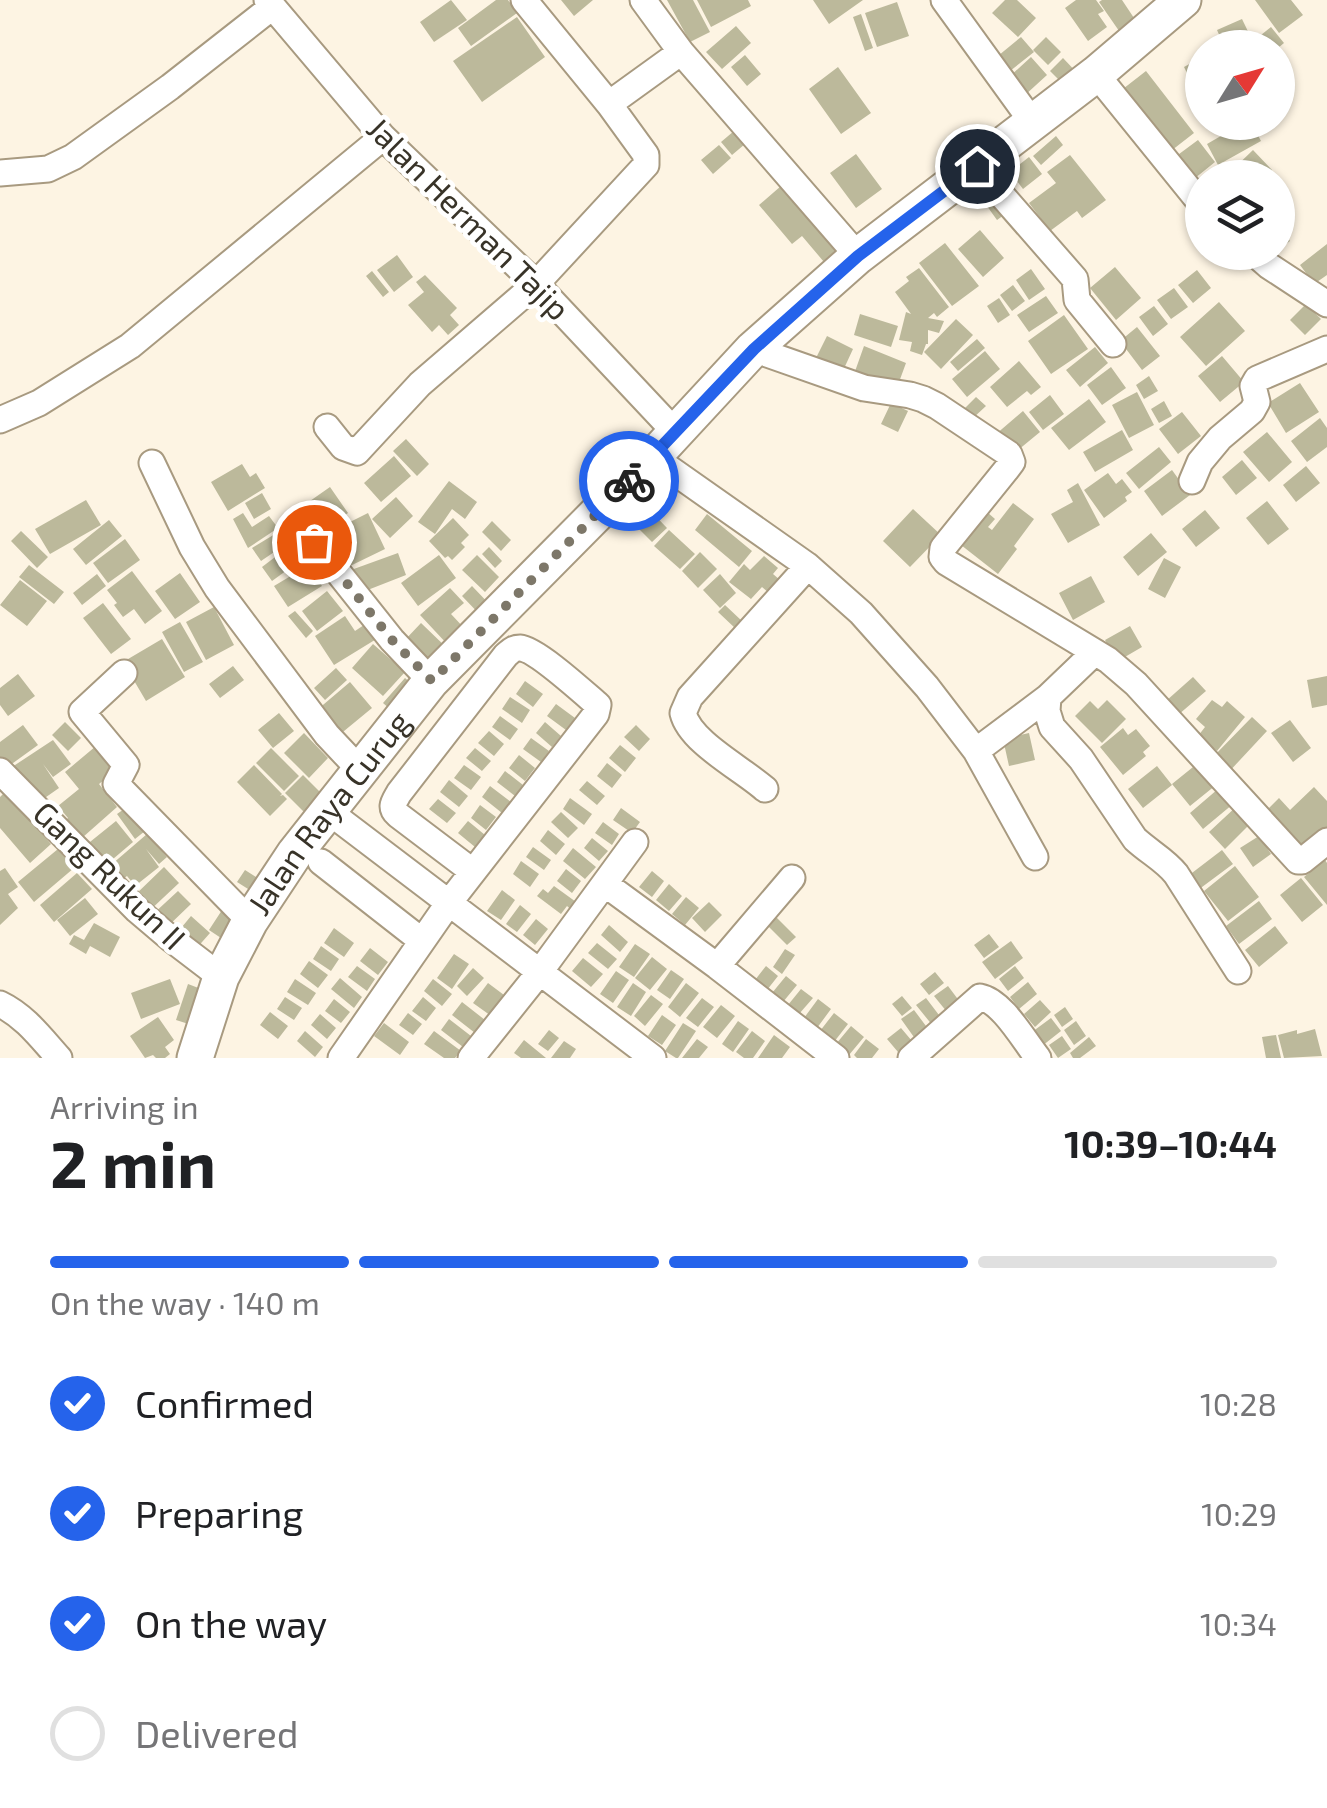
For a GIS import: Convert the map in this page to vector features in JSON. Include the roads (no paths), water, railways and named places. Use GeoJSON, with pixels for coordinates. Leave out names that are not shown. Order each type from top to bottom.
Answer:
{"type":"FeatureCollection","features":[{"type":"Feature","properties":{"kind":"main road","name":"Jalan Raya Curug"},"geometry":{"type":"LineString","coordinates":[[195,1058],[221,977],[250,922],[295,854],[432,681],[754,349],[858,256],[1096,74],[1182,0]]}},
{"type":"Feature","properties":{"kind":"street"},"geometry":{"type":"LineString","coordinates":[[327,427],[343,447],[357,452],[420,384],[536,284],[646,164],[646,155],[609,104],[524,0]]}},
{"type":"Feature","properties":{"kind":"street"},"geometry":{"type":"LineString","coordinates":[[643,0],[681,52],[858,256]]}},
{"type":"Feature","properties":{"kind":"street"},"geometry":{"type":"LineString","coordinates":[[944,0],[1033,123]]}},
{"type":"Feature","properties":{"kind":"street"},"geometry":{"type":"LineString","coordinates":[[0,173],[48,169],[73,158],[170,86],[270,4]]}},
{"type":"Feature","properties":{"kind":"street","name":"Jalan Herman Tajip"},"geometry":{"type":"LineString","coordinates":[[270,4],[384,138],[536,284],[664,445],[808,566],[895,648],[976,752],[1035,857]]}},
{"type":"Feature","properties":{"kind":"street"},"geometry":{"type":"LineString","coordinates":[[609,104],[681,52]]}},
{"type":"Feature","properties":{"kind":"street"},"geometry":{"type":"LineString","coordinates":[[1096,74],[1185,184]]}},
{"type":"Feature","properties":{"kind":"street"},"geometry":{"type":"LineString","coordinates":[[0,420],[39,403],[130,346],[384,138]]}},
{"type":"Feature","properties":{"kind":"street"},"geometry":{"type":"LineString","coordinates":[[977,166],[1075,279],[1077,300],[1112,344]]}},
{"type":"Feature","properties":{"kind":"street"},"geometry":{"type":"LineString","coordinates":[[1275,270],[1327,304]]}},
{"type":"Feature","properties":{"kind":"street"},"geometry":{"type":"LineString","coordinates":[[754,349],[864,388],[922,399],[1009,454],[1012,462],[943,548],[946,562],[1108,660],[1136,684],[1298,861],[1327,841]]}},
{"type":"Feature","properties":{"kind":"street"},"geometry":{"type":"LineString","coordinates":[[1192,481],[1200,462],[1220,438],[1252,411],[1257,402],[1253,386],[1257,380],[1327,349]]}},
{"type":"Feature","properties":{"kind":"street"},"geometry":{"type":"LineString","coordinates":[[152,463],[192,548],[217,588],[327,735],[360,770]]}},
{"type":"Feature","properties":{"kind":"street"},"geometry":{"type":"LineString","coordinates":[[314,542],[392,640],[432,681]]}},
{"type":"Feature","properties":{"kind":"street"},"geometry":{"type":"LineString","coordinates":[[764,790],[694,735],[682,712],[690,697],[808,566]]}},
{"type":"Feature","properties":{"kind":"street"},"geometry":{"type":"LineString","coordinates":[[341,1058],[472,871],[589,724],[598,705],[524,648],[514,648],[506,655],[392,805],[393,810],[472,871]]}},
{"type":"Feature","properties":{"kind":"street"},"geometry":{"type":"LineString","coordinates":[[976,752],[1048,697],[1095,652]]}},
{"type":"Feature","properties":{"kind":"street"},"geometry":{"type":"LineString","coordinates":[[124,673],[82,712],[126,764],[116,784],[250,922]]}},
{"type":"Feature","properties":{"kind":"street"},"geometry":{"type":"LineString","coordinates":[[1048,697],[1046,711],[1052,727],[1081,759],[1135,839],[1176,874],[1238,971]]}},
{"type":"Feature","properties":{"kind":"street","name":"Gang Rukun II"},"geometry":{"type":"LineString","coordinates":[[1,774],[138,910],[221,977]]}},
{"type":"Feature","properties":{"kind":"street"},"geometry":{"type":"LineString","coordinates":[[328,811],[653,1058]]}},
{"type":"Feature","properties":{"kind":"street"},"geometry":{"type":"LineString","coordinates":[[471,1058],[636,842]]}},
{"type":"Feature","properties":{"kind":"street"},"geometry":{"type":"LineString","coordinates":[[321,862],[422,941]]}},
{"type":"Feature","properties":{"kind":"street"},"geometry":{"type":"LineString","coordinates":[[717,966],[792,878]]}},
{"type":"Feature","properties":{"kind":"street"},"geometry":{"type":"LineString","coordinates":[[605,884],[836,1058]]}},
{"type":"Feature","properties":{"kind":"street"},"geometry":{"type":"LineString","coordinates":[[911,1058],[980,996],[991,999],[1000,1008],[1038,1058]]}},
{"type":"Feature","properties":{"kind":"street"},"geometry":{"type":"LineString","coordinates":[[0,1004],[18,1014],[59,1058]]}}]}
